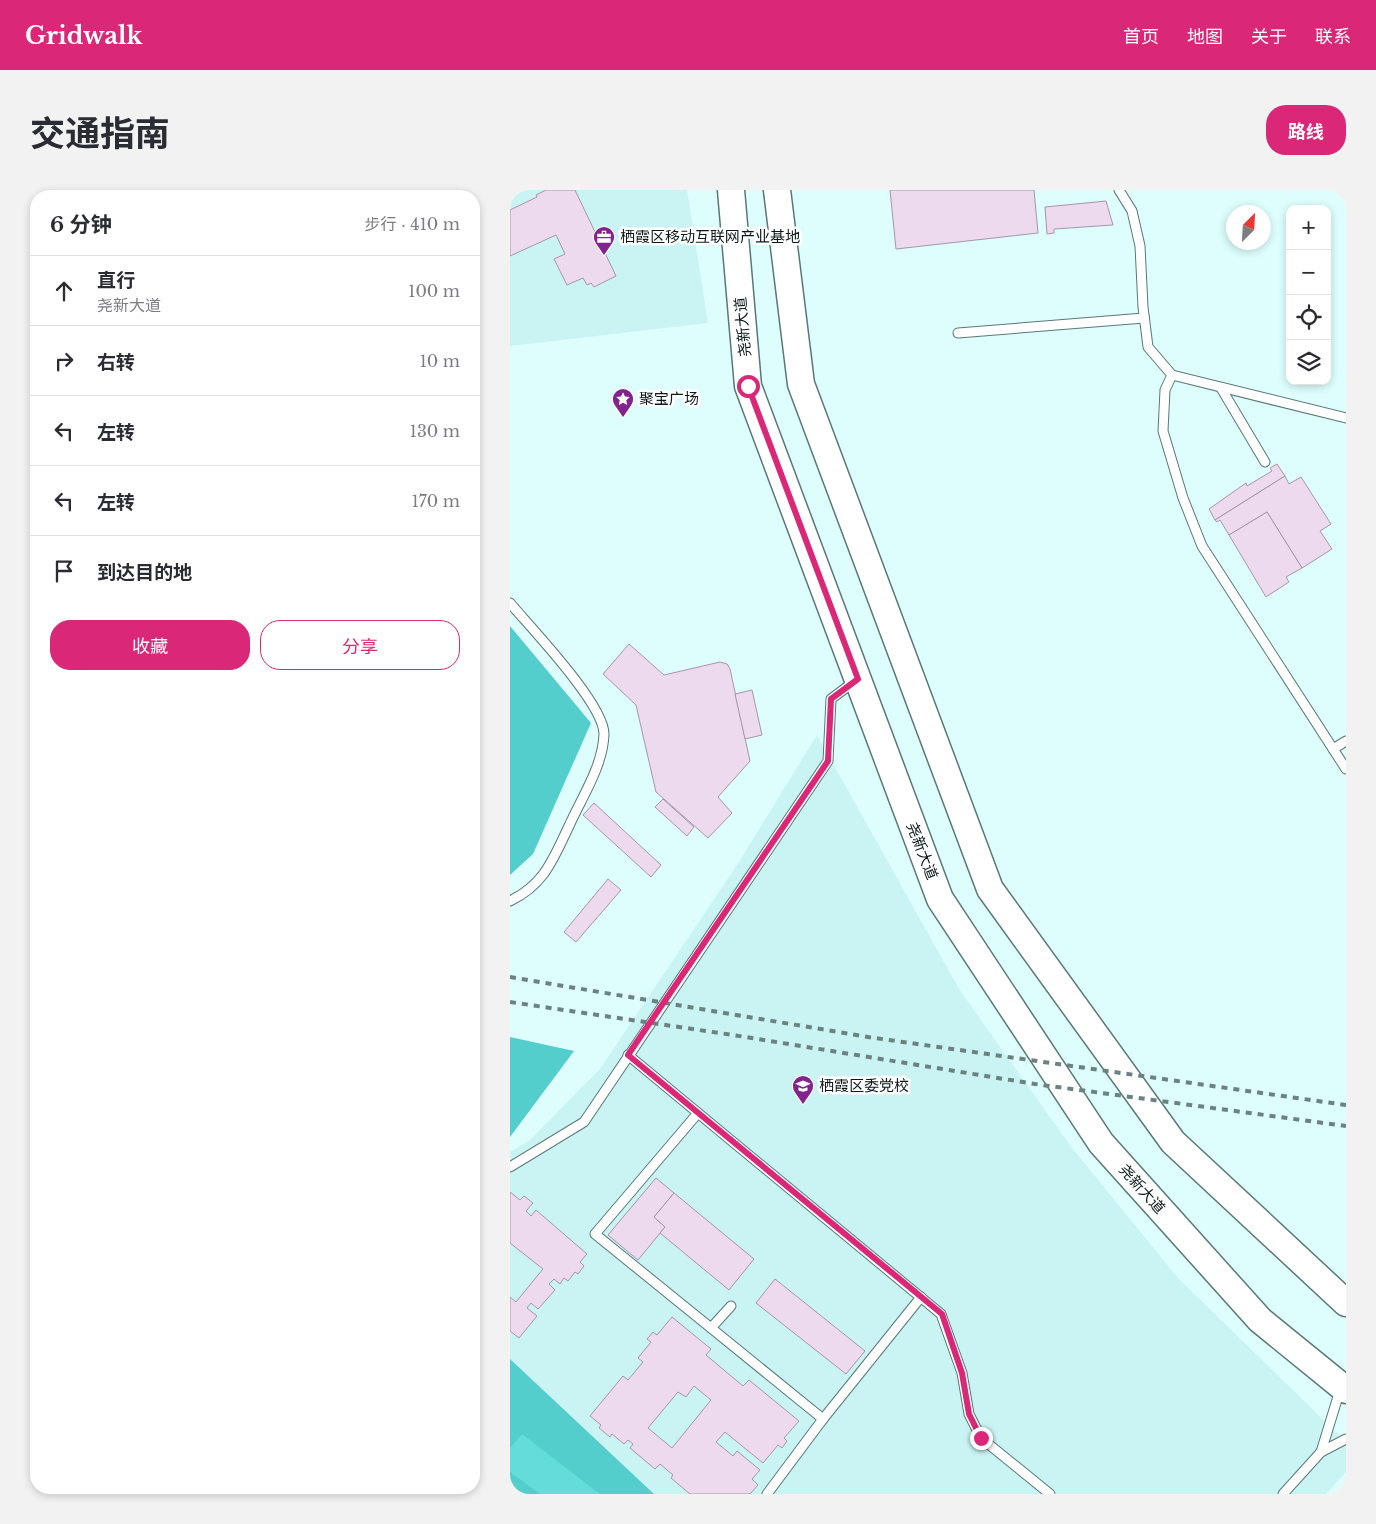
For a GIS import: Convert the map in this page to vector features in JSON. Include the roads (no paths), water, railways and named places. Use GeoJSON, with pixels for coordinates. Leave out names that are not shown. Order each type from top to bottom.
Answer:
{"type":"FeatureCollection","features":[{"type":"Feature","properties":{"kind":"main road","name":"尧新大道"},"geometry":{"type":"LineString","coordinates":[[731,190],[748,386],[940,899],[1101,1143],[1260,1320],[1344,1386]]}},
{"type":"Feature","properties":{"kind":"main road"},"geometry":{"type":"LineString","coordinates":[[777,190],[801,384],[990,889],[1174,1142],[1346,1303]]}},
{"type":"Feature","properties":{"kind":"lane"},"geometry":{"type":"LineString","coordinates":[[1119,190],[1132,211],[1140,246],[1144,318],[1148,347],[1172,375],[1346,418]]}},
{"type":"Feature","properties":{"kind":"lane"},"geometry":{"type":"LineString","coordinates":[[958,333],[1144,318]]}},
{"type":"Feature","properties":{"kind":"lane"},"geometry":{"type":"LineString","coordinates":[[1172,375],[1165,390],[1163,432],[1183,498],[1202,546],[1346,769]]}},
{"type":"Feature","properties":{"kind":"lane"},"geometry":{"type":"LineString","coordinates":[[1221,388],[1265,462]]}},
{"type":"Feature","properties":{"kind":"lane"},"geometry":{"type":"LineString","coordinates":[[510,603],[587,693],[604,732],[600,758],[546,872],[525,893],[510,901]]}},
{"type":"Feature","properties":{"kind":"lane"},"geometry":{"type":"LineString","coordinates":[[510,1167],[584,1122],[828,761],[831,699],[858,679]]}},
{"type":"Feature","properties":{"kind":"lane"},"geometry":{"type":"LineString","coordinates":[[1333,749],[1346,741]]}},
{"type":"Feature","properties":{"kind":"lane"},"geometry":{"type":"LineString","coordinates":[[628,1055],[942,1314],[962,1373],[969,1414],[981,1438],[1050,1494]]}},
{"type":"Feature","properties":{"kind":"lane"},"geometry":{"type":"LineString","coordinates":[[698,1113],[596,1234],[823,1419]]}},
{"type":"Feature","properties":{"kind":"lane"},"geometry":{"type":"LineString","coordinates":[[767,1494],[823,1419],[921,1297]]}},
{"type":"Feature","properties":{"kind":"lane"},"geometry":{"type":"LineString","coordinates":[[711,1328],[731,1306]]}},
{"type":"Feature","properties":{"kind":"lane"},"geometry":{"type":"LineString","coordinates":[[1321,1452],[1344,1386]]}},
{"type":"Feature","properties":{"kind":"lane"},"geometry":{"type":"LineString","coordinates":[[1283,1494],[1321,1452],[1346,1439]]}},
{"type":"Feature","properties":{"kind":"railway"},"geometry":{"type":"LineString","coordinates":[[510,977],[868,1037],[1346,1105]]}},
{"type":"Feature","properties":{"kind":"railway"},"geometry":{"type":"LineString","coordinates":[[510,1002],[733,1035],[1035,1084],[1346,1126]]}},
{"type":"Feature","properties":{"kind":"place","name":"栖霞区移动互联网产业基地"},"geometry":{"type":"Point","coordinates":[604,256]}},
{"type":"Feature","properties":{"kind":"place","name":"聚宝广场"},"geometry":{"type":"Point","coordinates":[623,418]}},
{"type":"Feature","properties":{"kind":"place","name":"栖霞区委党校"},"geometry":{"type":"Point","coordinates":[803,1105]}}]}
